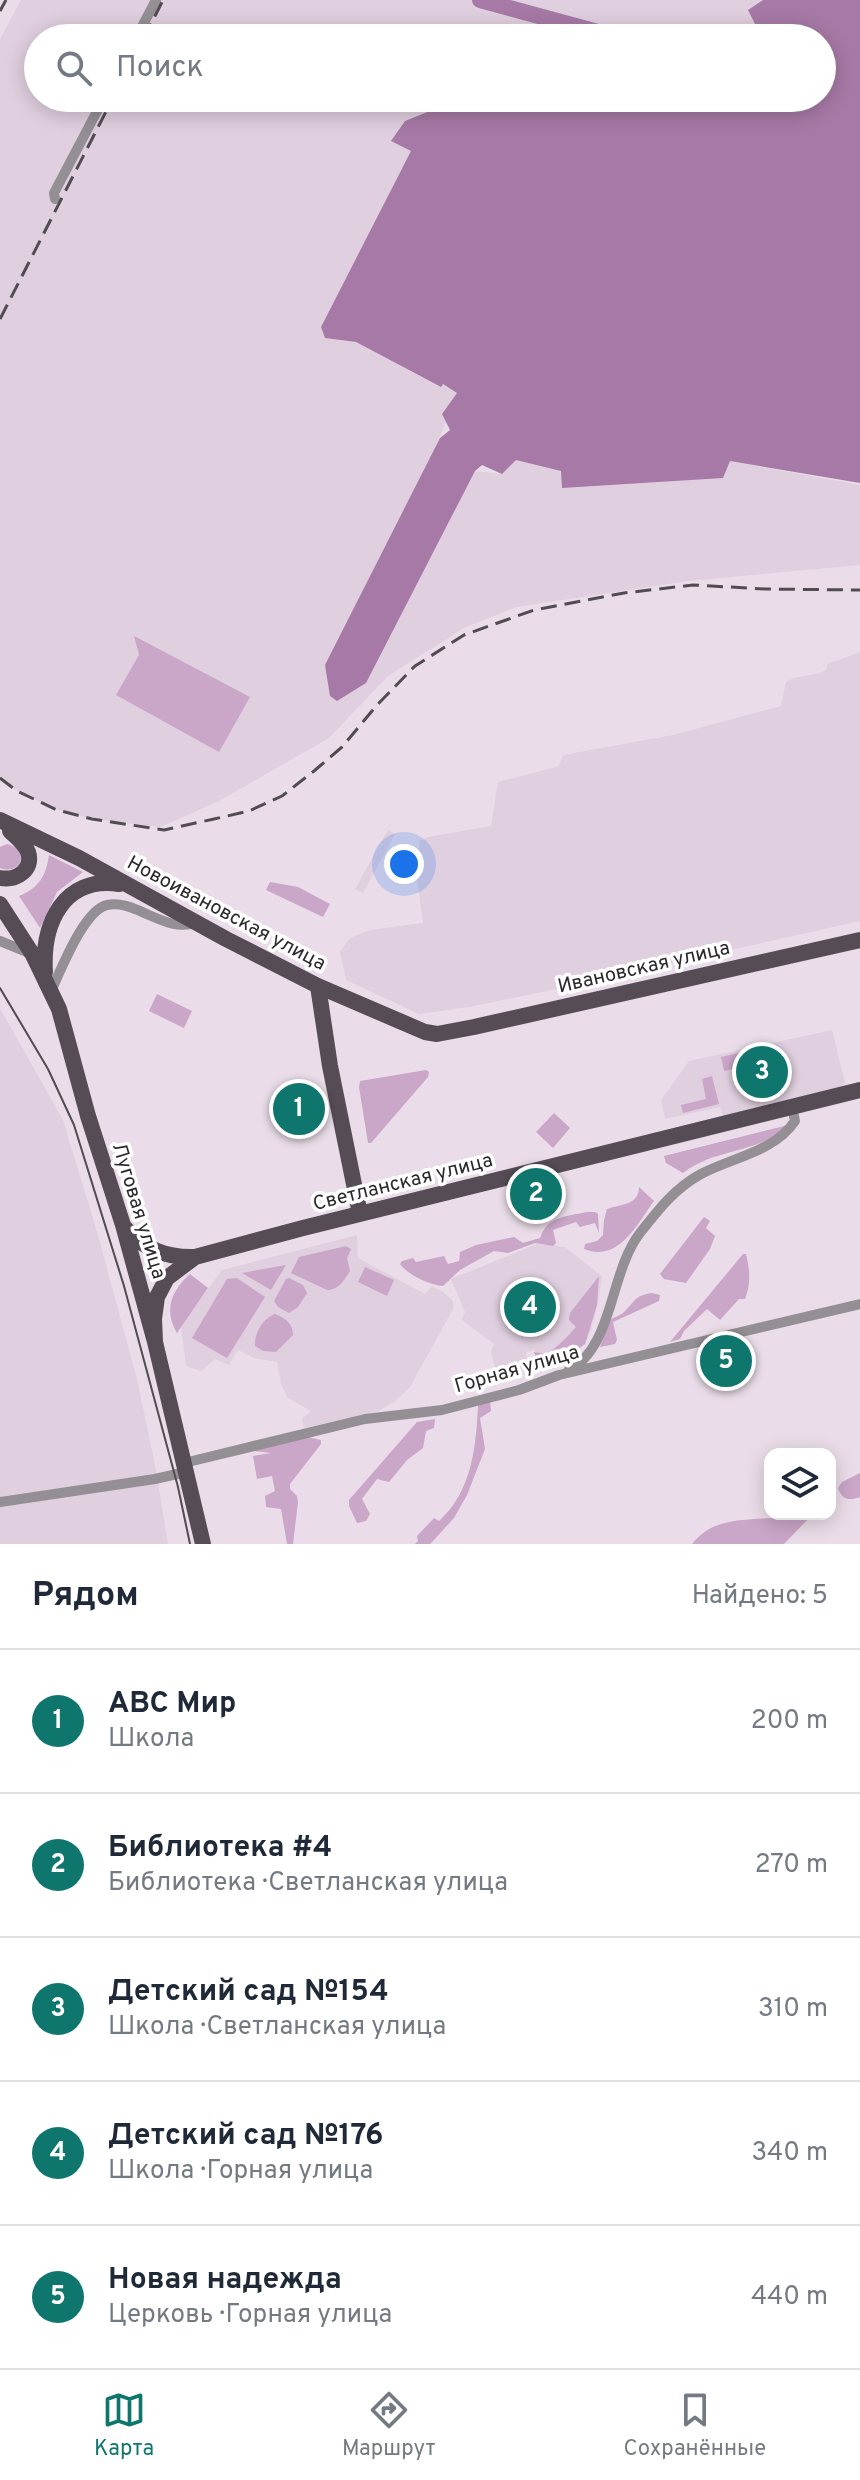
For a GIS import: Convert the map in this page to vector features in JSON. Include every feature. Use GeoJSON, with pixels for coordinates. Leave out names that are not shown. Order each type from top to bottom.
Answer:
{"type":"FeatureCollection","features":[{"type":"Feature","properties":{"kind":"main road"},"geometry":{"type":"LineString","coordinates":[[0,878],[15,878],[26,869],[29,856],[1,820]]}},
{"type":"Feature","properties":{"kind":"main road","name":"Новоивановская улица"},"geometry":{"type":"LineString","coordinates":[[1,820],[318,986],[423,1032],[437,1034]]}},
{"type":"Feature","properties":{"kind":"main road"},"geometry":{"type":"LineString","coordinates":[[0,839],[44,843]]}},
{"type":"Feature","properties":{"kind":"main road"},"geometry":{"type":"LineString","coordinates":[[48,985],[46,939],[53,917],[69,896],[97,883],[129,885]]}},
{"type":"Feature","properties":{"kind":"main road","name":"Луговая улица"},"geometry":{"type":"LineString","coordinates":[[1,903],[33,955],[59,1009],[155,1342],[203,1544]]}},
{"type":"Feature","properties":{"kind":"main road","name":"Ивановская улица"},"geometry":{"type":"LineString","coordinates":[[437,1034],[860,940]]}},
{"type":"Feature","properties":{"kind":"main road"},"geometry":{"type":"LineString","coordinates":[[318,986],[330,1066],[360,1214]]}},
{"type":"Feature","properties":{"kind":"main road","name":"Светланская улица"},"geometry":{"type":"LineString","coordinates":[[155,1342],[157,1297],[167,1278],[195,1257],[860,1090]]}},
{"type":"Feature","properties":{"kind":"main road"},"geometry":{"type":"LineString","coordinates":[[123,1225],[136,1241],[155,1252],[178,1258],[195,1257]]}},
{"type":"Feature","properties":{"kind":"street"},"geometry":{"type":"LineString","coordinates":[[143,24],[156,0]]}},
{"type":"Feature","properties":{"kind":"street"},"geometry":{"type":"LineString","coordinates":[[55,199],[54,193],[97,112]]}},
{"type":"Feature","properties":{"kind":"street"},"geometry":{"type":"LineString","coordinates":[[48,985],[96,909],[103,906],[126,905],[180,926],[196,923]]}},
{"type":"Feature","properties":{"kind":"street"},"geometry":{"type":"LineString","coordinates":[[0,941],[33,955]]}},
{"type":"Feature","properties":{"kind":"street"},"geometry":{"type":"LineString","coordinates":[[559,1375],[576,1367],[589,1355],[626,1255],[661,1207],[677,1190],[702,1174],[773,1143],[795,1121],[792,1107]]}},
{"type":"Feature","properties":{"kind":"street","name":"Горная улица"},"geometry":{"type":"LineString","coordinates":[[0,1502],[155,1479],[354,1421],[442,1410],[519,1390],[559,1375],[860,1304]]}},
{"type":"Feature","properties":{"kind":"shaded area"},"geometry":{"type":"Polygon","coordinates":[[[21,0],[763,0],[749,10],[756,24],[24,24],[24,112],[427,112],[405,121],[392,141],[412,150],[321,327],[325,338],[356,342],[440,387],[442,383],[458,393],[435,448],[475,471],[502,474],[516,459],[562,471],[562,488],[730,461],[860,485],[860,565],[688,581],[517,607],[464,628],[388,676],[329,738],[219,801],[161,827],[92,819],[58,810],[17,791],[0,778],[0,39],[21,0]]]}},
{"type":"Feature","properties":{"kind":"shaded area"},"geometry":{"type":"Polygon","coordinates":[[[763,0],[860,0],[860,483],[730,461],[723,478],[562,488],[561,471],[516,460],[502,474],[482,465],[475,471],[366,683],[337,701],[330,696],[325,665],[440,438],[450,430],[442,414],[457,393],[356,342],[325,338],[321,327],[411,151],[391,141],[405,121],[427,112],[836,112],[836,24],[755,24],[748,10],[763,0]]]}},
{"type":"Feature","properties":{"kind":"shaded area"},"geometry":{"type":"Polygon","coordinates":[[[134,636],[250,697],[219,752],[116,695],[139,655],[134,636]]]}},
{"type":"Feature","properties":{"kind":"shaded area"},"geometry":{"type":"Polygon","coordinates":[[[860,652],[860,921],[566,987],[419,1014],[346,980],[340,952],[350,938],[370,930],[423,923],[416,871],[420,841],[491,826],[498,782],[559,766],[563,755],[673,735],[781,706],[786,682],[820,673],[827,669],[827,664],[860,652]]]}},
{"type":"Feature","properties":{"kind":"shaded area"},"geometry":{"type":"Polygon","coordinates":[[[388,830],[395,834],[363,893],[355,889],[388,830]]]}},
{"type":"Feature","properties":{"kind":"shaded area"},"geometry":{"type":"Polygon","coordinates":[[[7,844],[19,851],[21,856],[18,866],[8,870],[0,868],[0,847],[7,844]]]}},
{"type":"Feature","properties":{"kind":"shaded area"},"geometry":{"type":"Polygon","coordinates":[[[49,855],[83,872],[57,892],[40,928],[19,896],[40,880],[49,855]]]}},
{"type":"Feature","properties":{"kind":"shaded area"},"geometry":{"type":"Polygon","coordinates":[[[270,882],[298,887],[330,904],[323,917],[266,890],[270,882]]]}},
{"type":"Feature","properties":{"kind":"shaded area"},"geometry":{"type":"Polygon","coordinates":[[[157,994],[192,1011],[184,1028],[149,1011],[157,994]]]}},
{"type":"Feature","properties":{"kind":"shaded area"},"geometry":{"type":"Polygon","coordinates":[[[0,1008],[63,1120],[137,1379],[168,1544],[0,1544],[0,1008]]]}},
{"type":"Feature","properties":{"kind":"shaded area"},"geometry":{"type":"Polygon","coordinates":[[[832,1030],[845,1083],[838,1089],[724,1118],[720,1107],[665,1119],[661,1100],[689,1061],[832,1030]]]}},
{"type":"Feature","properties":{"kind":"shaded area"},"geometry":{"type":"Polygon","coordinates":[[[747,1051],[749,1057],[777,1051],[779,1058],[724,1071],[721,1057],[747,1051]]]}},
{"type":"Feature","properties":{"kind":"shaded area"},"geometry":{"type":"Polygon","coordinates":[[[426,1070],[428,1077],[368,1143],[360,1081],[426,1070]]]}},
{"type":"Feature","properties":{"kind":"shaded area"},"geometry":{"type":"Polygon","coordinates":[[[712,1076],[719,1104],[683,1113],[681,1105],[706,1099],[702,1079],[712,1076]]]}},
{"type":"Feature","properties":{"kind":"shaded area"},"geometry":{"type":"Polygon","coordinates":[[[554,1113],[570,1128],[553,1148],[536,1132],[554,1113]]]}},
{"type":"Feature","properties":{"kind":"shaded area"},"geometry":{"type":"Polygon","coordinates":[[[788,1125],[767,1140],[714,1157],[683,1173],[666,1163],[664,1156],[788,1125]]]}},
{"type":"Feature","properties":{"kind":"shaded area"},"geometry":{"type":"Polygon","coordinates":[[[639,1187],[654,1201],[634,1230],[607,1251],[584,1249],[585,1244],[597,1241],[603,1235],[607,1209],[633,1201],[639,1187]]]}},
{"type":"Feature","properties":{"kind":"shaded area"},"geometry":{"type":"Polygon","coordinates":[[[587,1212],[598,1214],[599,1233],[595,1223],[580,1227],[576,1222],[553,1230],[556,1243],[553,1246],[535,1243],[508,1253],[494,1251],[460,1270],[443,1286],[419,1279],[400,1264],[413,1258],[416,1262],[444,1256],[448,1264],[459,1261],[460,1252],[476,1245],[514,1237],[523,1243],[540,1238],[553,1221],[587,1212]]]}},
{"type":"Feature","properties":{"kind":"shaded area"},"geometry":{"type":"Polygon","coordinates":[[[704,1217],[710,1221],[706,1228],[715,1236],[710,1249],[686,1283],[664,1279],[660,1274],[704,1217]]]}},
{"type":"Feature","properties":{"kind":"shaded area"},"geometry":{"type":"Polygon","coordinates":[[[357,1235],[358,1258],[425,1294],[432,1286],[452,1300],[454,1307],[410,1387],[394,1402],[379,1411],[304,1428],[302,1419],[311,1411],[288,1398],[281,1384],[277,1362],[254,1358],[238,1350],[229,1365],[215,1359],[201,1371],[186,1366],[181,1326],[222,1270],[357,1235]]]}},
{"type":"Feature","properties":{"kind":"shaded area"},"geometry":{"type":"Polygon","coordinates":[[[537,1244],[565,1247],[602,1276],[591,1330],[585,1344],[550,1370],[534,1350],[526,1352],[528,1367],[496,1373],[491,1351],[494,1344],[462,1320],[465,1312],[451,1279],[537,1244]]]}},
{"type":"Feature","properties":{"kind":"shaded area"},"geometry":{"type":"Polygon","coordinates":[[[346,1246],[351,1249],[347,1258],[350,1271],[335,1288],[327,1290],[291,1273],[299,1257],[346,1246]]]}},
{"type":"Feature","properties":{"kind":"shaded area"},"geometry":{"type":"Polygon","coordinates":[[[746,1254],[749,1271],[745,1299],[739,1299],[720,1320],[707,1309],[680,1339],[670,1342],[746,1254]]]}},
{"type":"Feature","properties":{"kind":"shaded area"},"geometry":{"type":"Polygon","coordinates":[[[286,1265],[271,1290],[242,1273],[286,1265]]]}},
{"type":"Feature","properties":{"kind":"shaded area"},"geometry":{"type":"Polygon","coordinates":[[[365,1267],[394,1280],[387,1296],[358,1282],[365,1267]]]}},
{"type":"Feature","properties":{"kind":"shaded area"},"geometry":{"type":"Polygon","coordinates":[[[190,1274],[208,1288],[177,1333],[170,1308],[178,1287],[190,1274]]]}},
{"type":"Feature","properties":{"kind":"shaded area"},"geometry":{"type":"Polygon","coordinates":[[[599,1276],[597,1305],[585,1344],[550,1370],[539,1369],[534,1352],[548,1354],[573,1331],[576,1327],[569,1320],[570,1313],[599,1276]]]}},
{"type":"Feature","properties":{"kind":"shaded area"},"geometry":{"type":"Polygon","coordinates":[[[237,1278],[265,1297],[227,1358],[192,1338],[227,1279],[237,1278]]]}},
{"type":"Feature","properties":{"kind":"shaded area"},"geometry":{"type":"Polygon","coordinates":[[[289,1278],[303,1285],[307,1293],[298,1307],[289,1313],[274,1301],[289,1278]]]}},
{"type":"Feature","properties":{"kind":"shaded area"},"geometry":{"type":"Polygon","coordinates":[[[652,1293],[660,1295],[659,1301],[613,1322],[615,1344],[600,1347],[610,1320],[623,1313],[638,1298],[652,1293]]]}},
{"type":"Feature","properties":{"kind":"shaded area"},"geometry":{"type":"Polygon","coordinates":[[[275,1314],[288,1322],[293,1335],[276,1352],[263,1351],[255,1346],[256,1336],[263,1323],[275,1314]]]}},
{"type":"Feature","properties":{"kind":"shaded area"},"geometry":{"type":"Polygon","coordinates":[[[490,1401],[491,1411],[480,1418],[485,1449],[467,1495],[454,1518],[430,1544],[415,1544],[417,1536],[434,1518],[439,1521],[459,1496],[470,1468],[478,1406],[490,1401]]]}},
{"type":"Feature","properties":{"kind":"shaded area"},"geometry":{"type":"Polygon","coordinates":[[[435,1419],[434,1428],[426,1431],[423,1448],[407,1460],[389,1482],[377,1479],[362,1499],[370,1514],[366,1521],[357,1523],[349,1500],[417,1422],[435,1419]]]}},
{"type":"Feature","properties":{"kind":"shaded area"},"geometry":{"type":"Polygon","coordinates":[[[308,1437],[321,1440],[321,1444],[290,1484],[298,1502],[293,1544],[287,1544],[281,1509],[266,1507],[265,1496],[275,1491],[272,1476],[257,1479],[253,1456],[271,1453],[253,1451],[308,1437]]]}},
{"type":"Feature","properties":{"kind":"shaded area"},"geometry":{"type":"Polygon","coordinates":[[[860,1473],[860,1497],[844,1497],[838,1488],[842,1482],[860,1473]]]}},
{"type":"Feature","properties":{"kind":"shaded area"},"geometry":{"type":"Polygon","coordinates":[[[739,1520],[807,1520],[784,1544],[692,1544],[709,1529],[739,1520]]]}},
{"type":"Feature","properties":{"kind":"waterway"},"geometry":{"type":"LineString","coordinates":[[480,0],[568,24]]}},
{"type":"Feature","properties":{"kind":"tram line"},"geometry":{"type":"LineString","coordinates":[[0,988],[48,1069],[74,1125],[124,1286],[178,1487],[190,1544]]}},
{"type":"Feature","properties":{"kind":"railway"},"geometry":{"type":"LineString","coordinates":[[0,11],[6,0]]}},
{"type":"Feature","properties":{"kind":"railway"},"geometry":{"type":"LineString","coordinates":[[151,24],[163,0]]}},
{"type":"Feature","properties":{"kind":"railway"},"geometry":{"type":"LineString","coordinates":[[0,319],[106,112]]}},
{"type":"Feature","properties":{"kind":"railway"},"geometry":{"type":"LineString","coordinates":[[0,778],[17,791],[57,810],[92,819],[164,830],[249,811],[282,796],[342,747],[415,666],[464,635],[534,610],[624,593],[693,585],[860,590]]}},
{"type":"Feature","properties":{"kind":"place","name":"Детский сад №154"},"geometry":{"type":"Point","coordinates":[762,1072]}},
{"type":"Feature","properties":{"kind":"place","name":"ABC Мир"},"geometry":{"type":"Point","coordinates":[299,1109]}},
{"type":"Feature","properties":{"kind":"place","name":"Библиотека #4"},"geometry":{"type":"Point","coordinates":[536,1194]}},
{"type":"Feature","properties":{"kind":"place","name":"Детский сад №176"},"geometry":{"type":"Point","coordinates":[530,1307]}},
{"type":"Feature","properties":{"kind":"place","name":"Новая надежда"},"geometry":{"type":"Point","coordinates":[726,1361]}}]}
